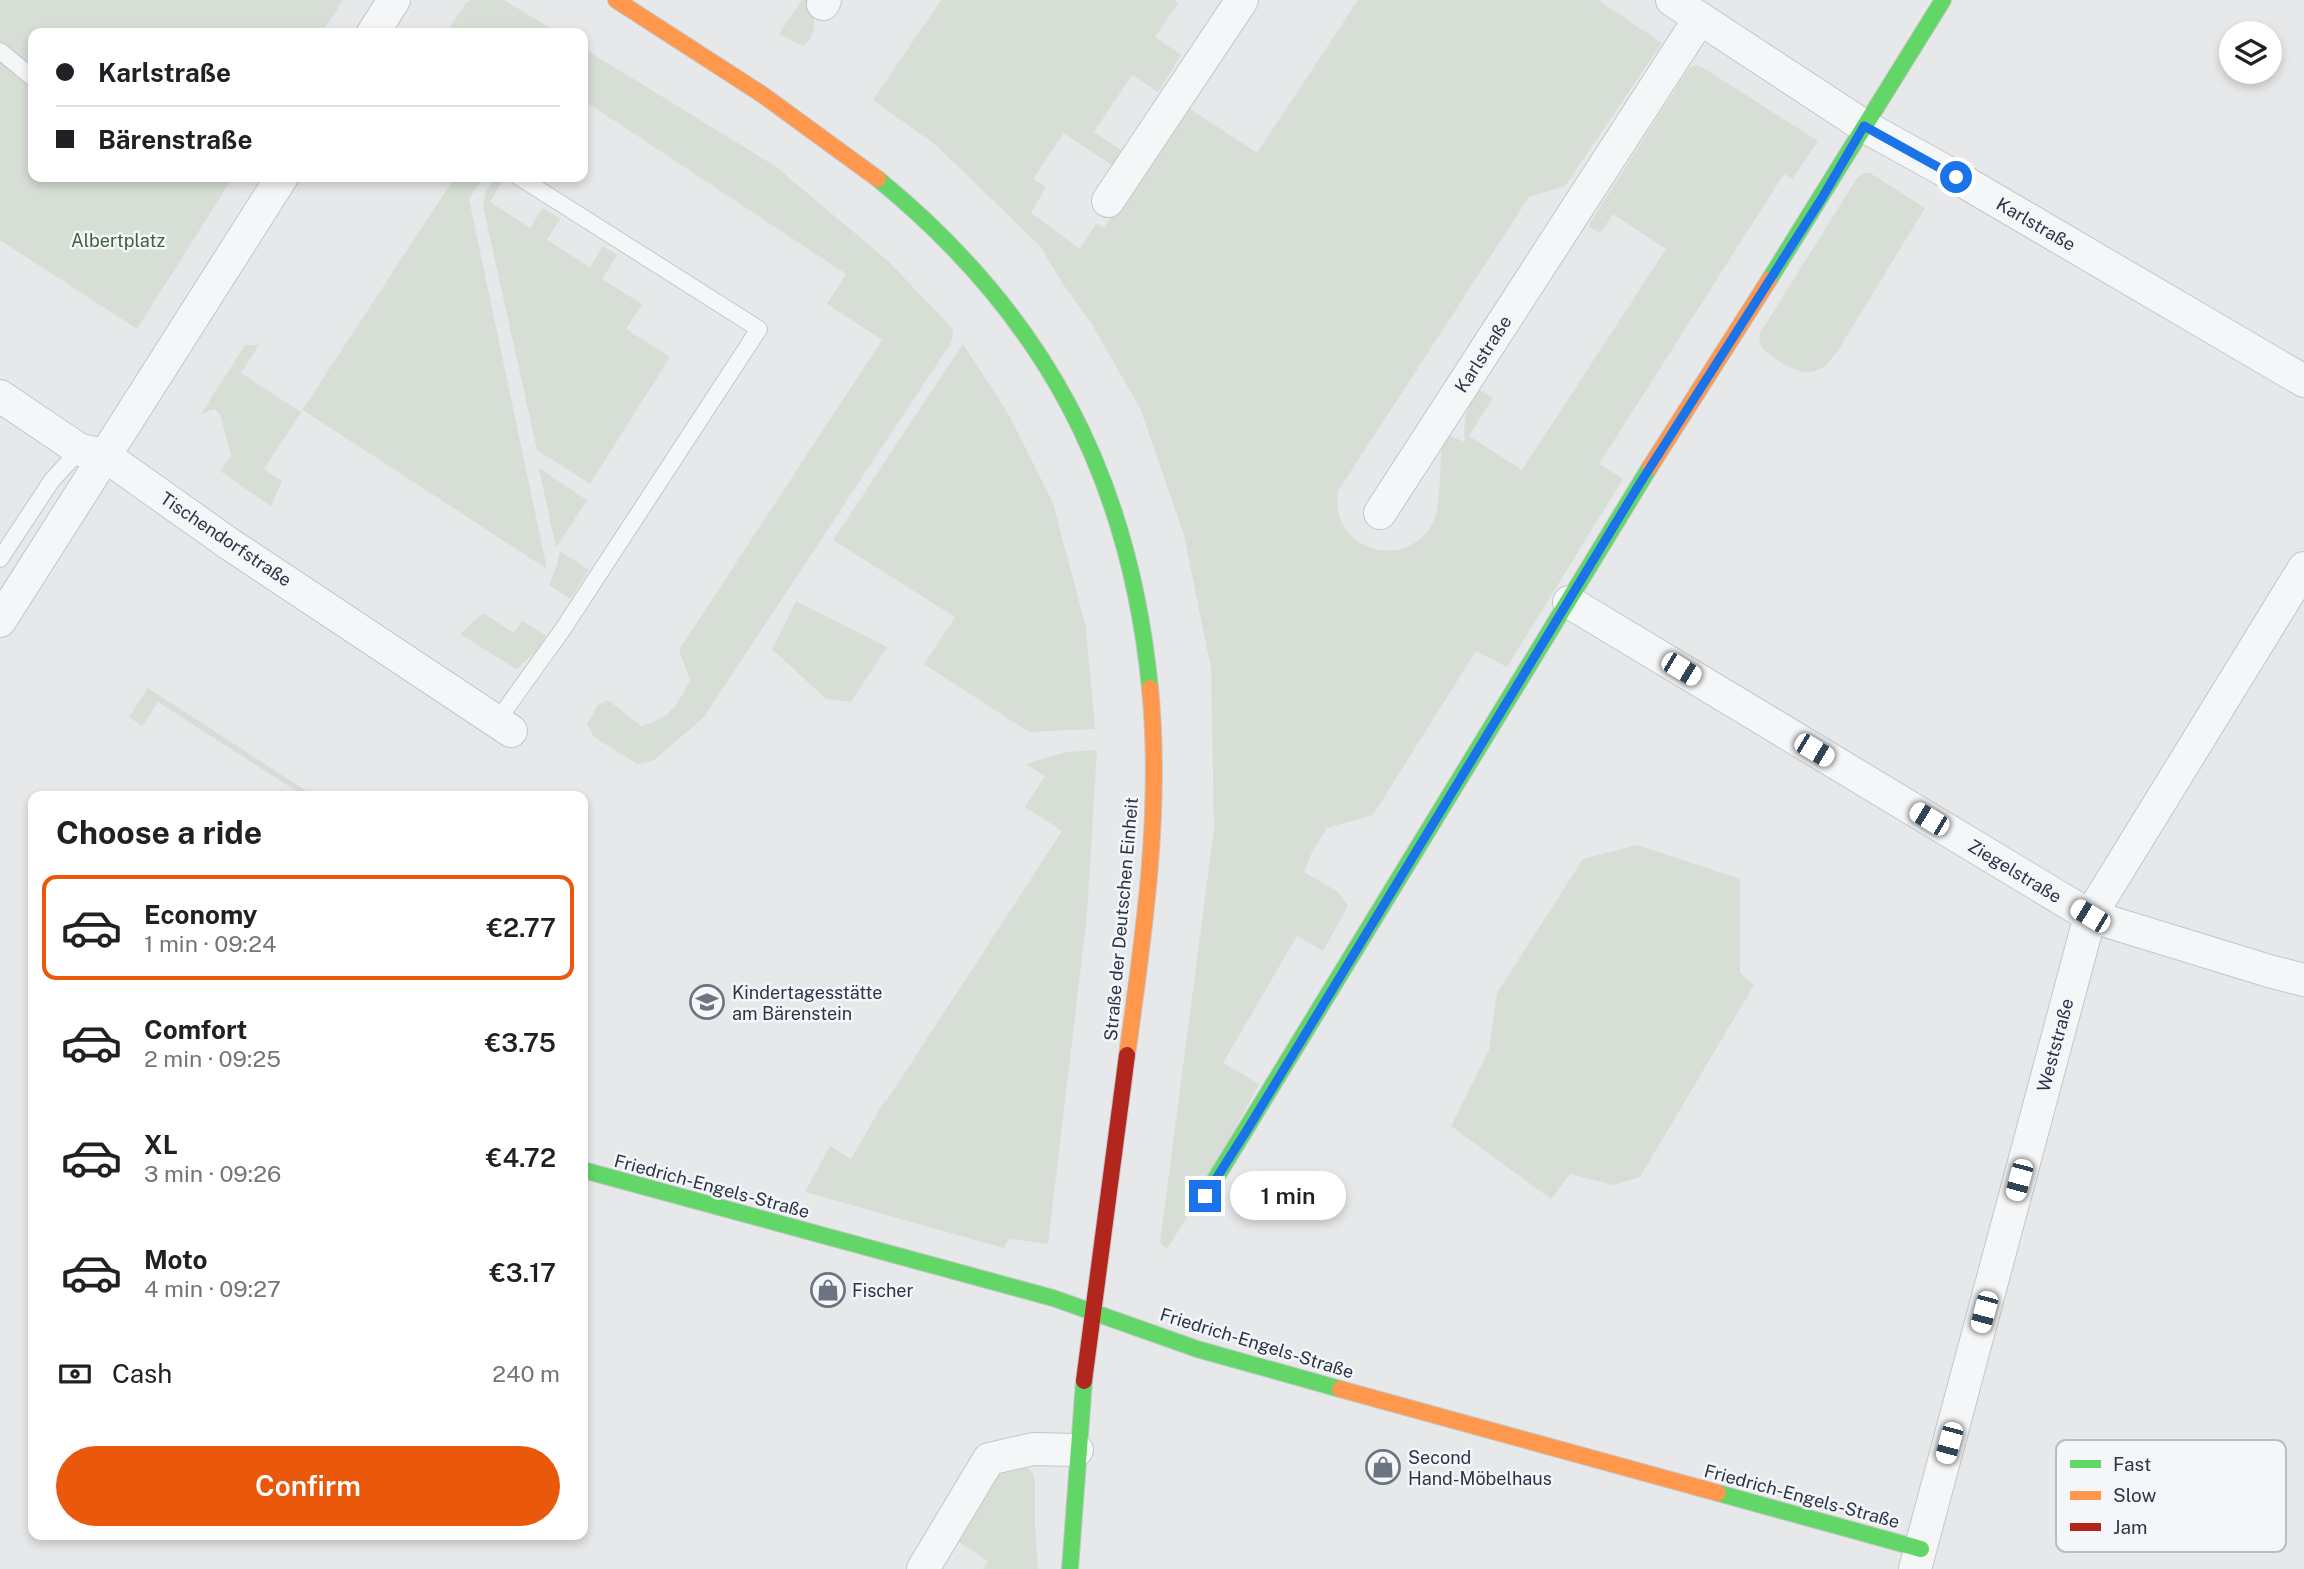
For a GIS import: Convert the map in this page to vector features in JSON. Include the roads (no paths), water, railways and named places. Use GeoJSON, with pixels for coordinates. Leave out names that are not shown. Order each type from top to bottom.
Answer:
{"type":"FeatureCollection","features":[{"type":"Feature","properties":{"kind":"street"},"geometry":{"type":"LineString","coordinates":[[376,28],[394,0]]}},
{"type":"Feature","properties":{"kind":"street","name":"Straße der Deutschen Einheit"},"geometry":{"type":"LineString","coordinates":[[616,0],[806,122],[906,201],[966,262],[1024,329],[1064,394],[1093,455],[1117,519],[1134,580],[1146,645],[1152,715],[1152,813],[1134,1004],[1092,1310],[1077,1450],[1076,1517],[1070,1569]]}},
{"type":"Feature","properties":{"kind":"street"},"geometry":{"type":"LineString","coordinates":[[1108,201],[1242,0]]}},
{"type":"Feature","properties":{"kind":"street","name":"Karlstraße"},"geometry":{"type":"LineString","coordinates":[[1672,0],[1864,126],[2304,381]]}},
{"type":"Feature","properties":{"kind":"street"},"geometry":{"type":"LineString","coordinates":[[1205,1196],[1637,488],[1822,198],[1944,0]]}},
{"type":"Feature","properties":{"kind":"street","name":"Karlstraße"},"geometry":{"type":"LineString","coordinates":[[1380,513],[1700,18]]}},
{"type":"Feature","properties":{"kind":"street"},"geometry":{"type":"LineString","coordinates":[[0,621],[92,453],[279,182]]}},
{"type":"Feature","properties":{"kind":"street"},"geometry":{"type":"LineString","coordinates":[[0,396],[92,453]]}},
{"type":"Feature","properties":{"kind":"street","name":"Tischendorfstraße"},"geometry":{"type":"LineString","coordinates":[[92,453],[504,726]]}},
{"type":"Feature","properties":{"kind":"street","name":"Weststraße"},"geometry":{"type":"LineString","coordinates":[[1918,1559],[2090,916],[2304,568]]}},
{"type":"Feature","properties":{"kind":"street","name":"Ziegelstraße"},"geometry":{"type":"LineString","coordinates":[[1569,601],[2090,916],[2304,980]]}},
{"type":"Feature","properties":{"kind":"street","name":"Friedrich-Engels-Straße"},"geometry":{"type":"LineString","coordinates":[[588,1171],[1092,1310],[1197,1349],[1918,1559]]}},
{"type":"Feature","properties":{"kind":"street"},"geometry":{"type":"LineString","coordinates":[[923,1569],[989,1459],[1033,1449],[1077,1450]]}},
{"type":"Feature","properties":{"kind":"street","name":"Straße der Deutschen Einheit"},"geometry":{"type":"LineString","coordinates":[[1076,1517],[1088,1548]]}},
{"type":"Feature","properties":{"kind":"lane"},"geometry":{"type":"LineString","coordinates":[[0,51],[28,74]]}},
{"type":"Feature","properties":{"kind":"lane"},"geometry":{"type":"LineString","coordinates":[[504,726],[563,629],[759,329],[527,182]]}},
{"type":"Feature","properties":{"kind":"lane"},"geometry":{"type":"LineString","coordinates":[[0,559],[52,480],[92,453]]}},
{"type":"Feature","properties":{"kind":"place","name":"Kindertagesstätte am Bärenstein"},"geometry":{"type":"Point","coordinates":[707,1002]}},
{"type":"Feature","properties":{"kind":"place","name":"Fischer"},"geometry":{"type":"Point","coordinates":[828,1290]}},
{"type":"Feature","properties":{"kind":"place","name":"Second Hand-Möbelhaus"},"geometry":{"type":"Point","coordinates":[1383,1467]}},
{"type":"Feature","properties":{"kind":"park label","name":"Albertplatz"},"geometry":{"type":"Point","coordinates":[118,240]}}]}
